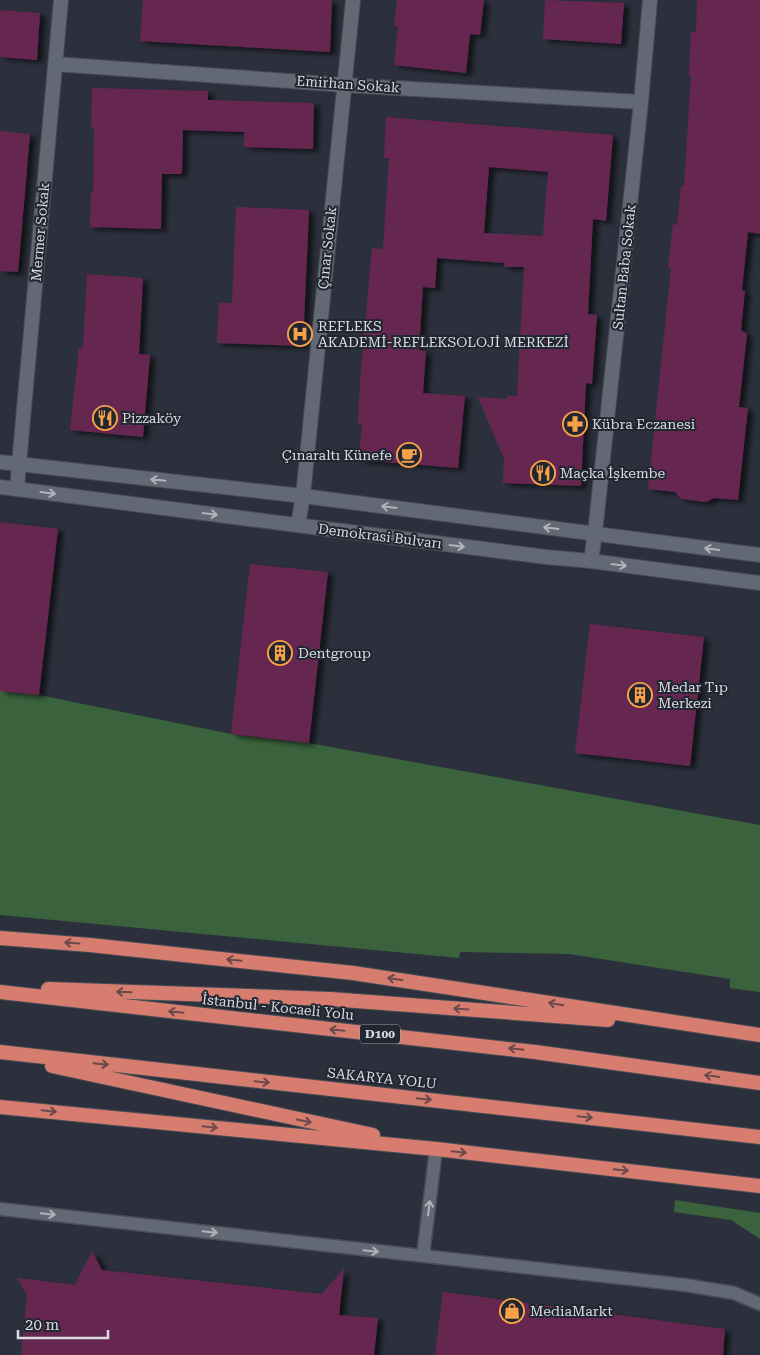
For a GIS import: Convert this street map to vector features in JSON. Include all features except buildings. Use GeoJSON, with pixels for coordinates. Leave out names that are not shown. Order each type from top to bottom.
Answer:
{"type":"FeatureCollection","features":[{"type":"Feature","properties":{"kind":"highway"},"geometry":{"type":"LineString","coordinates":[[0,938],[90,945],[354,973],[760,1034]]}},
{"type":"Feature","properties":{"kind":"highway"},"geometry":{"type":"LineString","coordinates":[[0,987],[330,999],[718,1028]]}},
{"type":"Feature","properties":{"kind":"highway","name":"İstanbul - Kocaeli Yolu"},"geometry":{"type":"LineString","coordinates":[[0,992],[535,1052],[760,1083]]}},
{"type":"Feature","properties":{"kind":"highway"},"geometry":{"type":"LineString","coordinates":[[0,1054],[436,1149]]}},
{"type":"Feature","properties":{"kind":"highway","name":"SAKARYA YOLU"},"geometry":{"type":"LineString","coordinates":[[0,1054],[760,1137]]}},
{"type":"Feature","properties":{"kind":"highway"},"geometry":{"type":"LineString","coordinates":[[0,1107],[436,1149],[760,1186]]}},
{"type":"Feature","properties":{"kind":"street","name":"Mermer Sokak"},"geometry":{"type":"LineString","coordinates":[[17,489],[60,0]]}},
{"type":"Feature","properties":{"kind":"street","name":"Çınar Sokak"},"geometry":{"type":"LineString","coordinates":[[298,525],[353,0]]}},
{"type":"Feature","properties":{"kind":"street","name":"Sultan Baba Sokak"},"geometry":{"type":"LineString","coordinates":[[590,561],[596,533],[650,0]]}},
{"type":"Feature","properties":{"kind":"street","name":"Emirhan Sokak"},"geometry":{"type":"LineString","coordinates":[[55,64],[344,85],[641,102]]}},
{"type":"Feature","properties":{"kind":"street"},"geometry":{"type":"LineString","coordinates":[[0,462],[302,496],[760,555]]}},
{"type":"Feature","properties":{"kind":"street","name":"Demokrasi Bulvarı"},"geometry":{"type":"LineString","coordinates":[[0,487],[760,583]]}},
{"type":"Feature","properties":{"kind":"lane"},"geometry":{"type":"LineString","coordinates":[[423,1256],[436,1149]]}},
{"type":"Feature","properties":{"kind":"lane"},"geometry":{"type":"LineString","coordinates":[[0,1209],[685,1285],[734,1293],[760,1304]]}},
{"type":"Feature","properties":{"kind":"green space"},"geometry":{"type":"Polygon","coordinates":[[[0,691],[39,695],[231,734],[309,743],[760,825],[760,992],[730,988],[730,979],[569,954],[460,952],[459,958],[0,915],[0,691]]]}},
{"type":"Feature","properties":{"kind":"green space"},"geometry":{"type":"Polygon","coordinates":[[[675,1200],[760,1213],[760,1239],[731,1220],[674,1212],[675,1200]]]}},
{"type":"Feature","properties":{"kind":"place","name":"REFLEKS AKADEMİ-REFLEKSOLOJİ MERKEZİ"},"geometry":{"type":"Point","coordinates":[300,334]}},
{"type":"Feature","properties":{"kind":"place","name":"Pizzaköy"},"geometry":{"type":"Point","coordinates":[105,418]}},
{"type":"Feature","properties":{"kind":"place","name":"Kübra Eczanesi"},"geometry":{"type":"Point","coordinates":[575,424]}},
{"type":"Feature","properties":{"kind":"place","name":"Çınaraltı Künefe"},"geometry":{"type":"Point","coordinates":[409,455]}},
{"type":"Feature","properties":{"kind":"place","name":"Maçka İşkembe"},"geometry":{"type":"Point","coordinates":[543,473]}},
{"type":"Feature","properties":{"kind":"place","name":"Dentgroup"},"geometry":{"type":"Point","coordinates":[280,653]}},
{"type":"Feature","properties":{"kind":"place","name":"Medar Tıp Merkezi"},"geometry":{"type":"Point","coordinates":[640,695]}},
{"type":"Feature","properties":{"kind":"place","name":"MediaMarkt"},"geometry":{"type":"Point","coordinates":[512,1311]}}]}
